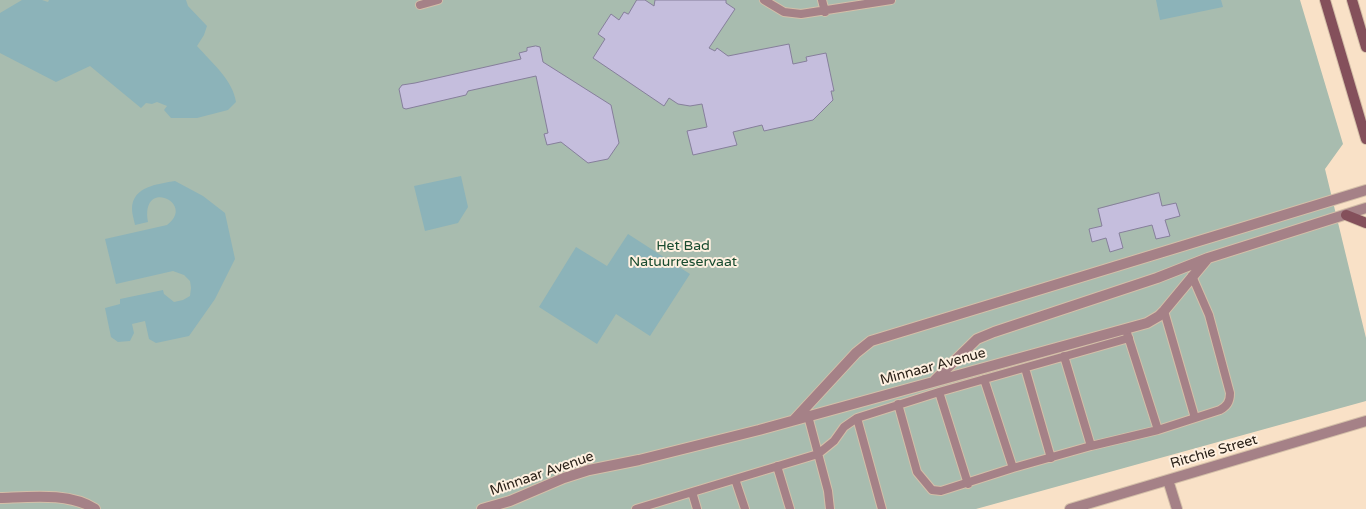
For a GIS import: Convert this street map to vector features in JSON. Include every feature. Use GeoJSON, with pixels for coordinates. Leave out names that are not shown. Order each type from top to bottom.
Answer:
{"type":"FeatureCollection","features":[{"type":"Feature","properties":{"kind":"main road"},"geometry":{"type":"LineString","coordinates":[[1325,0],[1366,139]]}},
{"type":"Feature","properties":{"kind":"main road"},"geometry":{"type":"LineString","coordinates":[[1352,0],[1366,47]]}},
{"type":"Feature","properties":{"kind":"main road"},"geometry":{"type":"LineString","coordinates":[[1346,215],[1366,223]]}},
{"type":"Feature","properties":{"kind":"street"},"geometry":{"type":"LineString","coordinates":[[793,420],[856,353],[871,341],[1366,190]]}},
{"type":"Feature","properties":{"kind":"street"},"geometry":{"type":"LineString","coordinates":[[933,381],[977,339],[994,332],[1157,278],[1208,258],[1366,208]]}},
{"type":"Feature","properties":{"kind":"street","name":"Minnaar Avenue"},"geometry":{"type":"LineString","coordinates":[[482,509],[510,501],[564,478],[589,470],[639,460],[933,381],[1128,333],[1159,316],[1208,258]]}},
{"type":"Feature","properties":{"kind":"street","name":"Ritchie Street"},"geometry":{"type":"LineString","coordinates":[[1070,509],[1366,421]]}},
{"type":"Feature","properties":{"kind":"street"},"geometry":{"type":"LineString","coordinates":[[1168,480],[1177,509]]}},
{"type":"Feature","properties":{"kind":"street"},"geometry":{"type":"LineString","coordinates":[[0,498],[60,497],[95,509]]}},
{"type":"Feature","properties":{"kind":"lane"},"geometry":{"type":"LineString","coordinates":[[420,5],[438,0]]}},
{"type":"Feature","properties":{"kind":"lane"},"geometry":{"type":"LineString","coordinates":[[764,0],[784,12],[801,14],[824,12],[869,2],[891,0]]}},
{"type":"Feature","properties":{"kind":"lane"},"geometry":{"type":"LineString","coordinates":[[822,0],[824,12]]}},
{"type":"Feature","properties":{"kind":"lane"},"geometry":{"type":"LineString","coordinates":[[898,404],[917,472],[932,490],[940,491],[1091,446],[1158,430],[1220,410],[1230,401],[1230,393],[1209,315],[1192,276]]}},
{"type":"Feature","properties":{"kind":"lane"},"geometry":{"type":"LineString","coordinates":[[1164,311],[1194,418]]}},
{"type":"Feature","properties":{"kind":"lane"},"geometry":{"type":"LineString","coordinates":[[636,509],[651,507],[692,492],[818,454],[834,440],[844,427],[857,418],[898,404],[1064,356],[1128,333],[1158,430]]}},
{"type":"Feature","properties":{"kind":"lane"},"geometry":{"type":"LineString","coordinates":[[1064,356],[1091,446]]}},
{"type":"Feature","properties":{"kind":"lane"},"geometry":{"type":"LineString","coordinates":[[1025,368],[1051,458]]}},
{"type":"Feature","properties":{"kind":"lane"},"geometry":{"type":"LineString","coordinates":[[984,379],[1013,468]]}},
{"type":"Feature","properties":{"kind":"lane"},"geometry":{"type":"LineString","coordinates":[[939,392],[968,484]]}},
{"type":"Feature","properties":{"kind":"lane"},"geometry":{"type":"LineString","coordinates":[[808,416],[828,491],[830,509]]}},
{"type":"Feature","properties":{"kind":"lane"},"geometry":{"type":"LineString","coordinates":[[857,418],[882,509]]}},
{"type":"Feature","properties":{"kind":"lane"},"geometry":{"type":"LineString","coordinates":[[777,466],[790,509]]}},
{"type":"Feature","properties":{"kind":"lane"},"geometry":{"type":"LineString","coordinates":[[735,479],[745,509]]}},
{"type":"Feature","properties":{"kind":"lane"},"geometry":{"type":"LineString","coordinates":[[692,492],[697,509]]}},
{"type":"Feature","properties":{"kind":"green space","name":"Het Bad Natuurreservaat"},"geometry":{"type":"Polygon","coordinates":[[[0,0],[1300,0],[1343,144],[1325,169],[1366,338],[1366,401],[976,509],[0,509],[0,0]]]}},
{"type":"Feature","properties":{"kind":"water"},"geometry":{"type":"Polygon","coordinates":[[[22,0],[42,0],[48,2],[49,0],[186,0],[188,6],[207,26],[197,46],[231,86],[236,102],[228,110],[197,118],[171,118],[164,110],[167,106],[157,102],[152,104],[146,103],[141,108],[90,66],[56,82],[0,53],[0,13],[22,0]]]}},
{"type":"Feature","properties":{"kind":"water"},"geometry":{"type":"Polygon","coordinates":[[[1156,0],[1221,0],[1223,7],[1160,20],[1156,0]]]}},
{"type":"Feature","properties":{"kind":"water"},"geometry":{"type":"Polygon","coordinates":[[[461,176],[468,207],[458,223],[425,231],[414,186],[461,176]]]}},
{"type":"Feature","properties":{"kind":"water"},"geometry":{"type":"Polygon","coordinates":[[[175,181],[203,196],[225,213],[235,259],[215,299],[189,336],[156,343],[149,339],[145,321],[132,324],[134,333],[130,341],[118,342],[111,337],[105,308],[120,304],[120,299],[163,290],[164,294],[174,302],[190,296],[190,281],[184,275],[173,271],[116,284],[105,239],[167,225],[174,217],[176,209],[166,198],[158,197],[152,200],[148,208],[148,222],[135,225],[132,211],[133,201],[141,191],[162,183],[175,181]]]}},
{"type":"Feature","properties":{"kind":"water"},"geometry":{"type":"Polygon","coordinates":[[[628,234],[690,274],[650,336],[616,314],[597,344],[539,307],[576,247],[607,266],[628,234]]]}},
{"type":"Feature","properties":{"kind":"building"},"geometry":{"type":"Polygon","coordinates":[[[637,0],[645,0],[654,6],[655,0],[726,0],[726,3],[735,9],[709,48],[715,51],[717,48],[728,56],[789,44],[793,64],[807,61],[806,57],[826,53],[834,91],[831,91],[833,100],[813,120],[764,131],[762,125],[733,132],[737,145],[693,155],[687,131],[707,127],[702,104],[690,106],[678,104],[669,98],[664,106],[593,58],[605,39],[598,34],[611,14],[619,20],[624,12],[628,14],[637,0]]]}},
{"type":"Feature","properties":{"kind":"building"},"geometry":{"type":"Polygon","coordinates":[[[540,47],[543,62],[611,105],[619,143],[608,159],[588,163],[561,142],[547,145],[544,134],[548,133],[536,76],[468,91],[466,95],[406,109],[403,108],[399,89],[402,85],[521,59],[519,53],[527,51],[527,48],[540,47]]]}},
{"type":"Feature","properties":{"kind":"building"},"geometry":{"type":"Polygon","coordinates":[[[1159,193],[1162,206],[1176,203],[1180,216],[1165,220],[1170,236],[1156,239],[1152,225],[1119,233],[1123,248],[1110,252],[1106,238],[1092,242],[1089,229],[1102,226],[1098,209],[1159,193]]]}}]}
